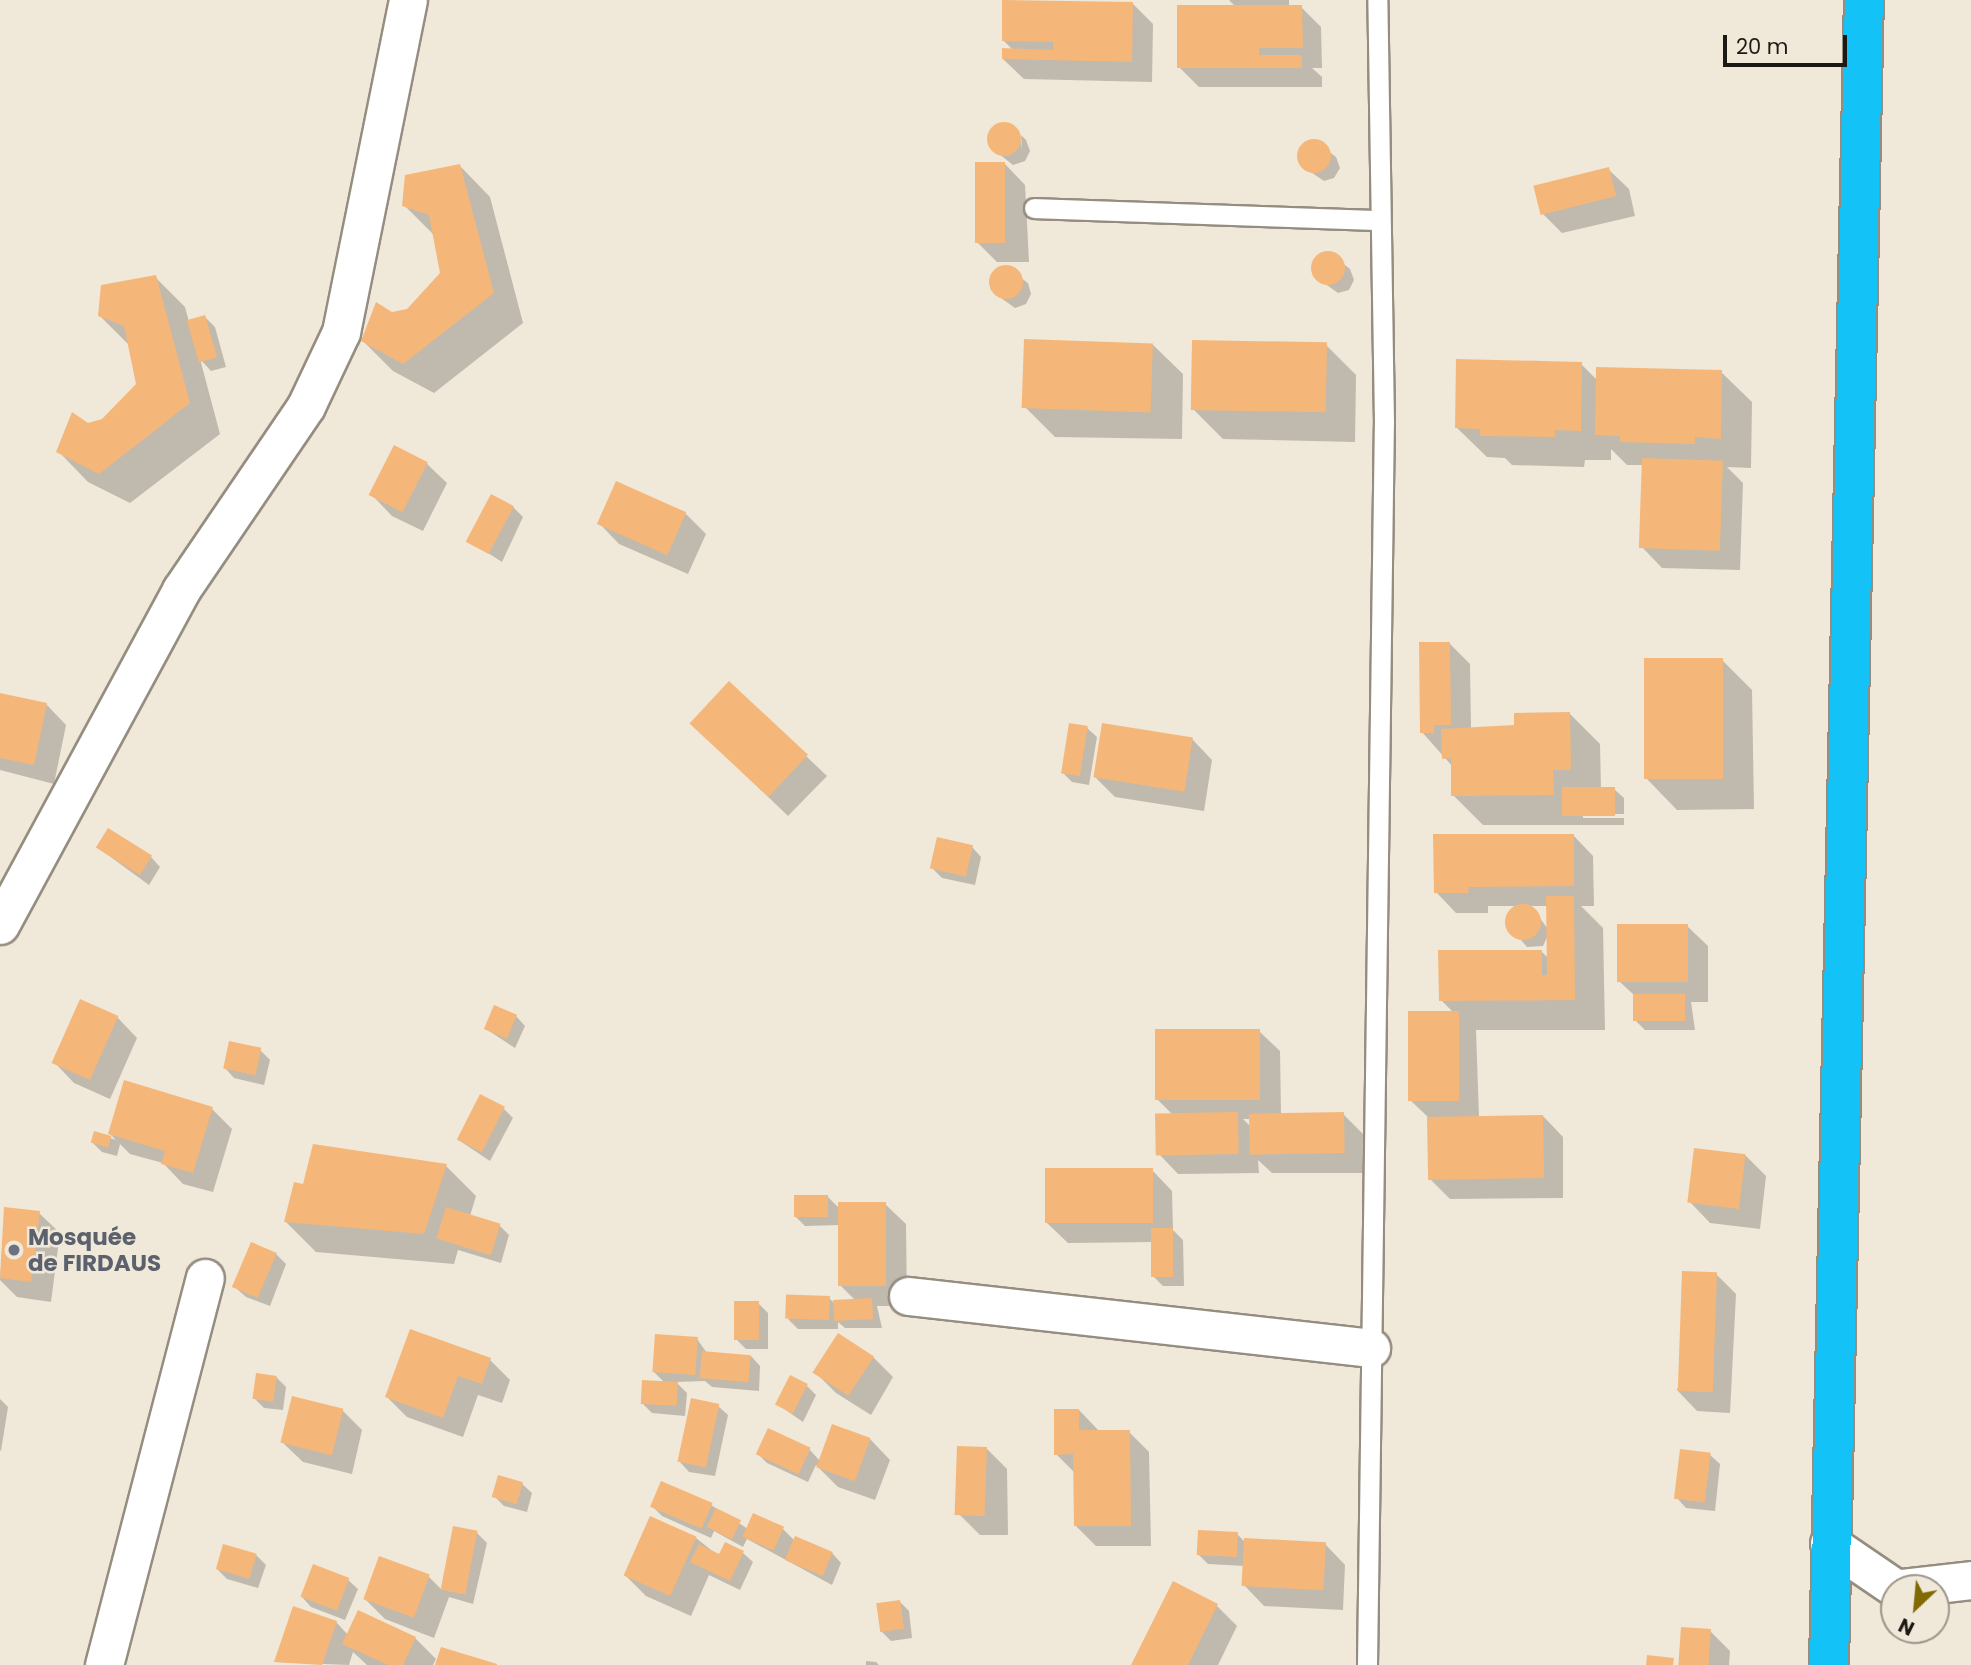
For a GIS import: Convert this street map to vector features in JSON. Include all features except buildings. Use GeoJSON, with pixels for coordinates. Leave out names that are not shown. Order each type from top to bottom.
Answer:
{"type":"FeatureCollection","features":[{"type":"Feature","properties":{"kind":"highway"},"geometry":{"type":"LineString","coordinates":[[1829,1665],[1829,1543],[1864,0]]}},
{"type":"Feature","properties":{"kind":"street"},"geometry":{"type":"LineString","coordinates":[[0,925],[181,590],[306,406],[341,332],[408,0]]}},
{"type":"Feature","properties":{"kind":"street"},"geometry":{"type":"LineString","coordinates":[[104,1665],[205,1278]]}},
{"type":"Feature","properties":{"kind":"street"},"geometry":{"type":"LineString","coordinates":[[908,1296],[1371,1348]]}},
{"type":"Feature","properties":{"kind":"street"},"geometry":{"type":"LineString","coordinates":[[1829,1543],[1880,1578]]}},
{"type":"Feature","properties":{"kind":"street"},"geometry":{"type":"LineString","coordinates":[[1950,1582],[1971,1580]]}},
{"type":"Feature","properties":{"kind":"lane"},"geometry":{"type":"LineString","coordinates":[[1367,1665],[1384,423],[1377,0]]}},
{"type":"Feature","properties":{"kind":"lane"},"geometry":{"type":"LineString","coordinates":[[1034,208],[1380,220]]}},
{"type":"Feature","properties":{"kind":"place","name":"Mosquée de FIRDAUS"},"geometry":{"type":"Point","coordinates":[14,1250]}}]}
